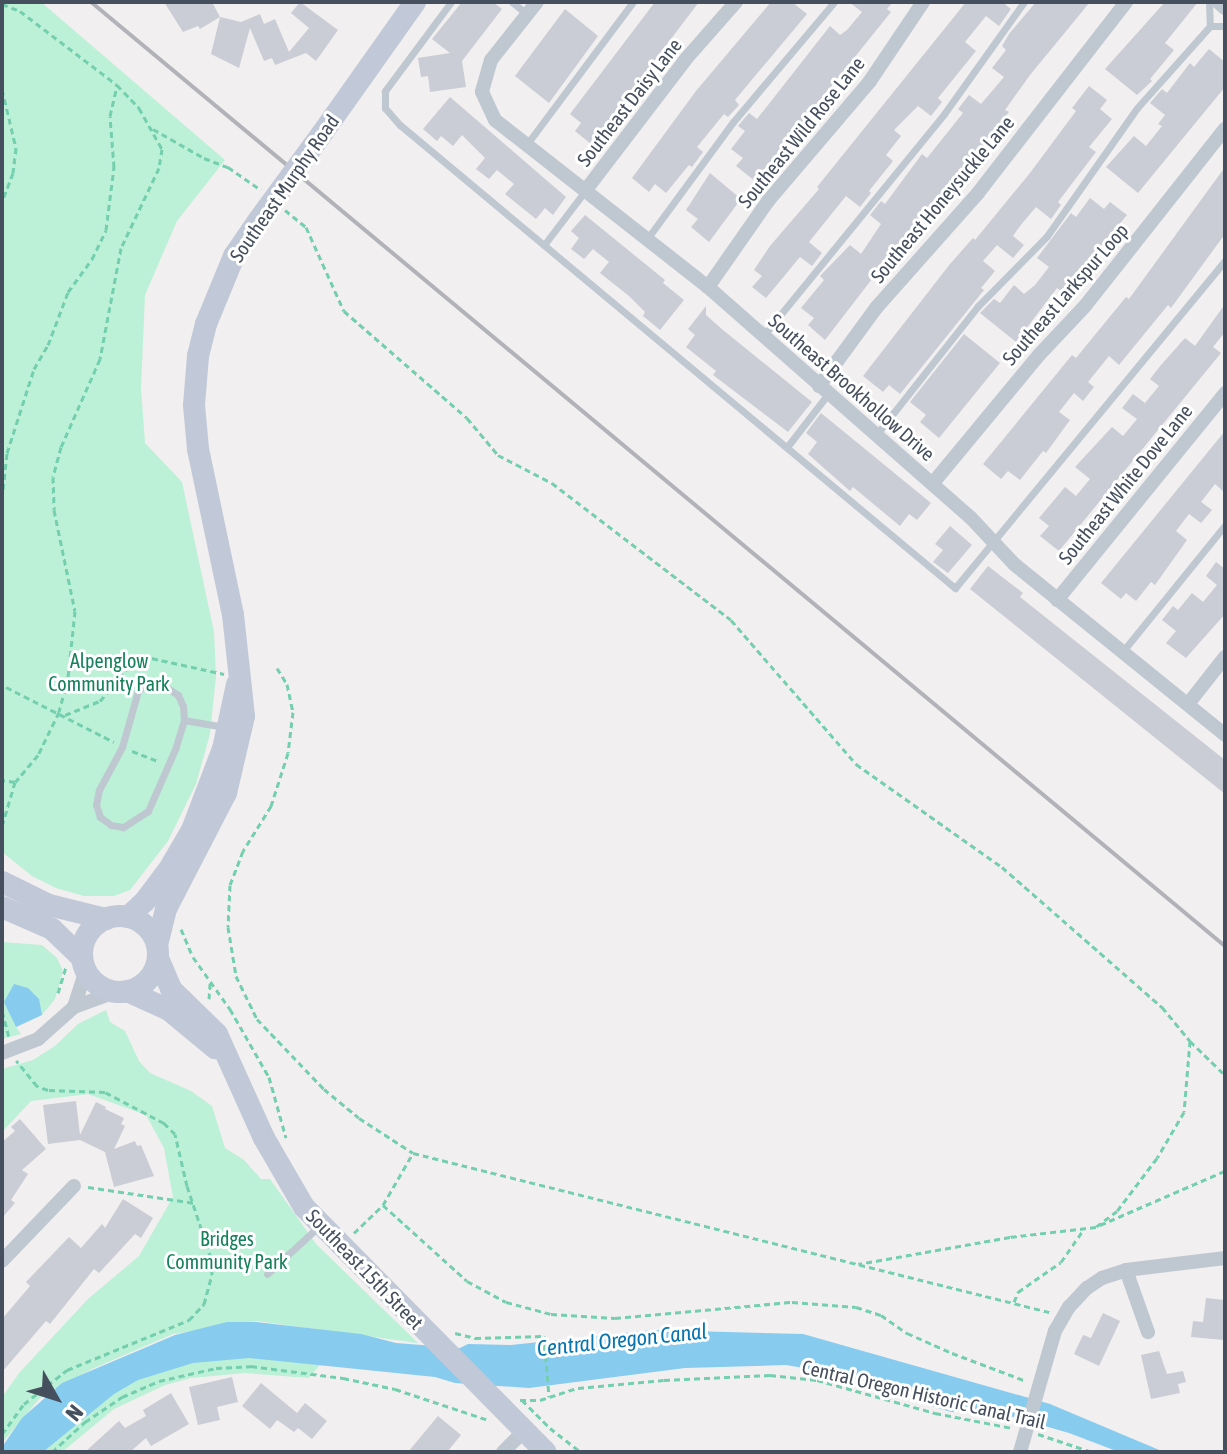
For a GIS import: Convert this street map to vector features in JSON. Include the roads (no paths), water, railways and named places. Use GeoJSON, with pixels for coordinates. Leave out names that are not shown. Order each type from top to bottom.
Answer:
{"type":"FeatureCollection","features":[{"type":"Feature","properties":{"kind":"main road","name":"Southeast Murphy Road"},"geometry":{"type":"LineString","coordinates":[[157,952],[166,909],[226,793],[244,716],[233,615],[198,449],[194,405],[206,324],[234,256],[415,2]]}},
{"type":"Feature","properties":{"kind":"main road","name":"Southeast Murphy Road"},"geometry":{"type":"LineString","coordinates":[[117,918],[168,871],[192,830],[210,788],[240,675]]}},
{"type":"Feature","properties":{"kind":"main road"},"geometry":{"type":"LineString","coordinates":[[2,882],[49,905],[147,927],[157,952],[148,980],[121,991],[103,988],[76,962],[52,929],[2,907]]}},
{"type":"Feature","properties":{"kind":"main road"},"geometry":{"type":"LineString","coordinates":[[76,962],[87,934],[117,918]]}},
{"type":"Feature","properties":{"kind":"main road","name":"Southeast 15th Street"},"geometry":{"type":"LineString","coordinates":[[157,952],[171,989],[217,1034],[282,1172],[320,1225],[546,1452]]}},
{"type":"Feature","properties":{"kind":"main road","name":"Southeast 15th Street"},"geometry":{"type":"LineString","coordinates":[[121,991],[169,1010],[226,1056]]}},
{"type":"Feature","properties":{"kind":"street","name":"Southeast Daisy Lane"},"geometry":{"type":"LineString","coordinates":[[585,191],[685,60],[736,2]]}},
{"type":"Feature","properties":{"kind":"street","name":"Southeast Wild Rose Lane"},"geometry":{"type":"LineString","coordinates":[[708,287],[768,201],[870,81],[923,2]]}},
{"type":"Feature","properties":{"kind":"street","name":"Southeast Honeysuckle Lane"},"geometry":{"type":"LineString","coordinates":[[824,390],[885,298],[978,193],[1126,2]]}},
{"type":"Feature","properties":{"kind":"street"},"geometry":{"type":"LineString","coordinates":[[1218,2],[1225,8]]}},
{"type":"Feature","properties":{"kind":"street","name":"Southeast Brookhollow Drive"},"geometry":{"type":"LineString","coordinates":[[532,8],[491,60],[482,92],[495,120],[708,287],[933,483],[1057,600],[1225,735]]}},
{"type":"Feature","properties":{"kind":"street","name":"Southeast Larkspur Loop"},"geometry":{"type":"LineString","coordinates":[[933,483],[1039,355],[1095,294],[1225,129]]}},
{"type":"Feature","properties":{"kind":"street","name":"Southeast White Dove Lane"},"geometry":{"type":"LineString","coordinates":[[1057,600],[1225,393]]}},
{"type":"Feature","properties":{"kind":"street"},"geometry":{"type":"LineString","coordinates":[[1188,704],[1225,657]]}},
{"type":"Feature","properties":{"kind":"street"},"geometry":{"type":"LineString","coordinates":[[74,1007],[76,962]]}},
{"type":"Feature","properties":{"kind":"street"},"geometry":{"type":"LineString","coordinates":[[8,1052],[38,1039],[74,1007],[121,991]]}},
{"type":"Feature","properties":{"kind":"street"},"geometry":{"type":"LineString","coordinates":[[2,1261],[74,1186]]}},
{"type":"Feature","properties":{"kind":"street"},"geometry":{"type":"LineString","coordinates":[[1020,1452],[1036,1389],[1064,1315],[1087,1288],[1102,1278],[1126,1270],[1199,1264],[1225,1258]]}},
{"type":"Feature","properties":{"kind":"street"},"geometry":{"type":"LineString","coordinates":[[1126,1270],[1148,1332]]}},
{"type":"Feature","properties":{"kind":"street"},"geometry":{"type":"LineString","coordinates":[[503,1452],[523,1432]]}},
{"type":"Feature","properties":{"kind":"lane"},"geometry":{"type":"LineString","coordinates":[[451,2],[385,91],[385,108],[955,588],[1225,260]]}},
{"type":"Feature","properties":{"kind":"lane"},"geometry":{"type":"LineString","coordinates":[[512,2],[532,8]]}},
{"type":"Feature","properties":{"kind":"lane"},"geometry":{"type":"LineString","coordinates":[[527,145],[633,2]]}},
{"type":"Feature","properties":{"kind":"lane"},"geometry":{"type":"LineString","coordinates":[[647,239],[733,122],[834,2]]}},
{"type":"Feature","properties":{"kind":"lane"},"geometry":{"type":"LineString","coordinates":[[763,336],[944,114],[1024,2]]}},
{"type":"Feature","properties":{"kind":"lane"},"geometry":{"type":"LineString","coordinates":[[1209,2],[1207,12],[1210,26]]}},
{"type":"Feature","properties":{"kind":"lane"},"geometry":{"type":"LineString","coordinates":[[876,435],[978,306],[1047,236],[1137,108],[1210,26],[1225,26]]}},
{"type":"Feature","properties":{"kind":"lane"},"geometry":{"type":"LineString","coordinates":[[544,245],[585,191]]}},
{"type":"Feature","properties":{"kind":"lane"},"geometry":{"type":"LineString","coordinates":[[787,447],[824,390]]}},
{"type":"Feature","properties":{"kind":"lane"},"geometry":{"type":"LineString","coordinates":[[1123,652],[1225,525]]}},
{"type":"Feature","properties":{"kind":"lane"},"geometry":{"type":"LineString","coordinates":[[158,682],[178,695],[184,720],[169,765],[148,811],[123,827],[111,825],[100,817],[96,805],[99,790],[122,747],[133,704],[146,684],[158,682]]}},
{"type":"Feature","properties":{"kind":"lane"},"geometry":{"type":"LineString","coordinates":[[184,720],[226,727]]}},
{"type":"Feature","properties":{"kind":"lane"},"geometry":{"type":"LineString","coordinates":[[267,1274],[320,1225]]}},
{"type":"Feature","properties":{"kind":"water"},"geometry":{"type":"Polygon","coordinates":[[[14,984],[28,988],[39,999],[42,1015],[16,1027],[4,1002],[14,984]]]}},
{"type":"Feature","properties":{"kind":"water","name":"Central Oregon Canal"},"geometry":{"type":"Polygon","coordinates":[[[227,1322],[256,1322],[361,1334],[396,1343],[460,1348],[468,1344],[511,1345],[653,1330],[803,1334],[1050,1404],[1164,1452],[1119,1452],[1069,1433],[993,1411],[951,1412],[821,1371],[786,1365],[685,1368],[529,1388],[455,1383],[435,1377],[249,1358],[193,1363],[138,1380],[114,1394],[43,1452],[2,1452],[2,1447],[22,1418],[62,1383],[175,1335],[227,1322]]]}},
{"type":"Feature","properties":{"kind":"railway"},"geometry":{"type":"LineString","coordinates":[[91,2],[1225,946]]}},
{"type":"Feature","properties":{"kind":"park label","name":"Alpenglow Community Park"},"geometry":{"type":"Point","coordinates":[109,672]}},
{"type":"Feature","properties":{"kind":"park label","name":"Bridges Community Park"},"geometry":{"type":"Point","coordinates":[227,1250]}}]}
